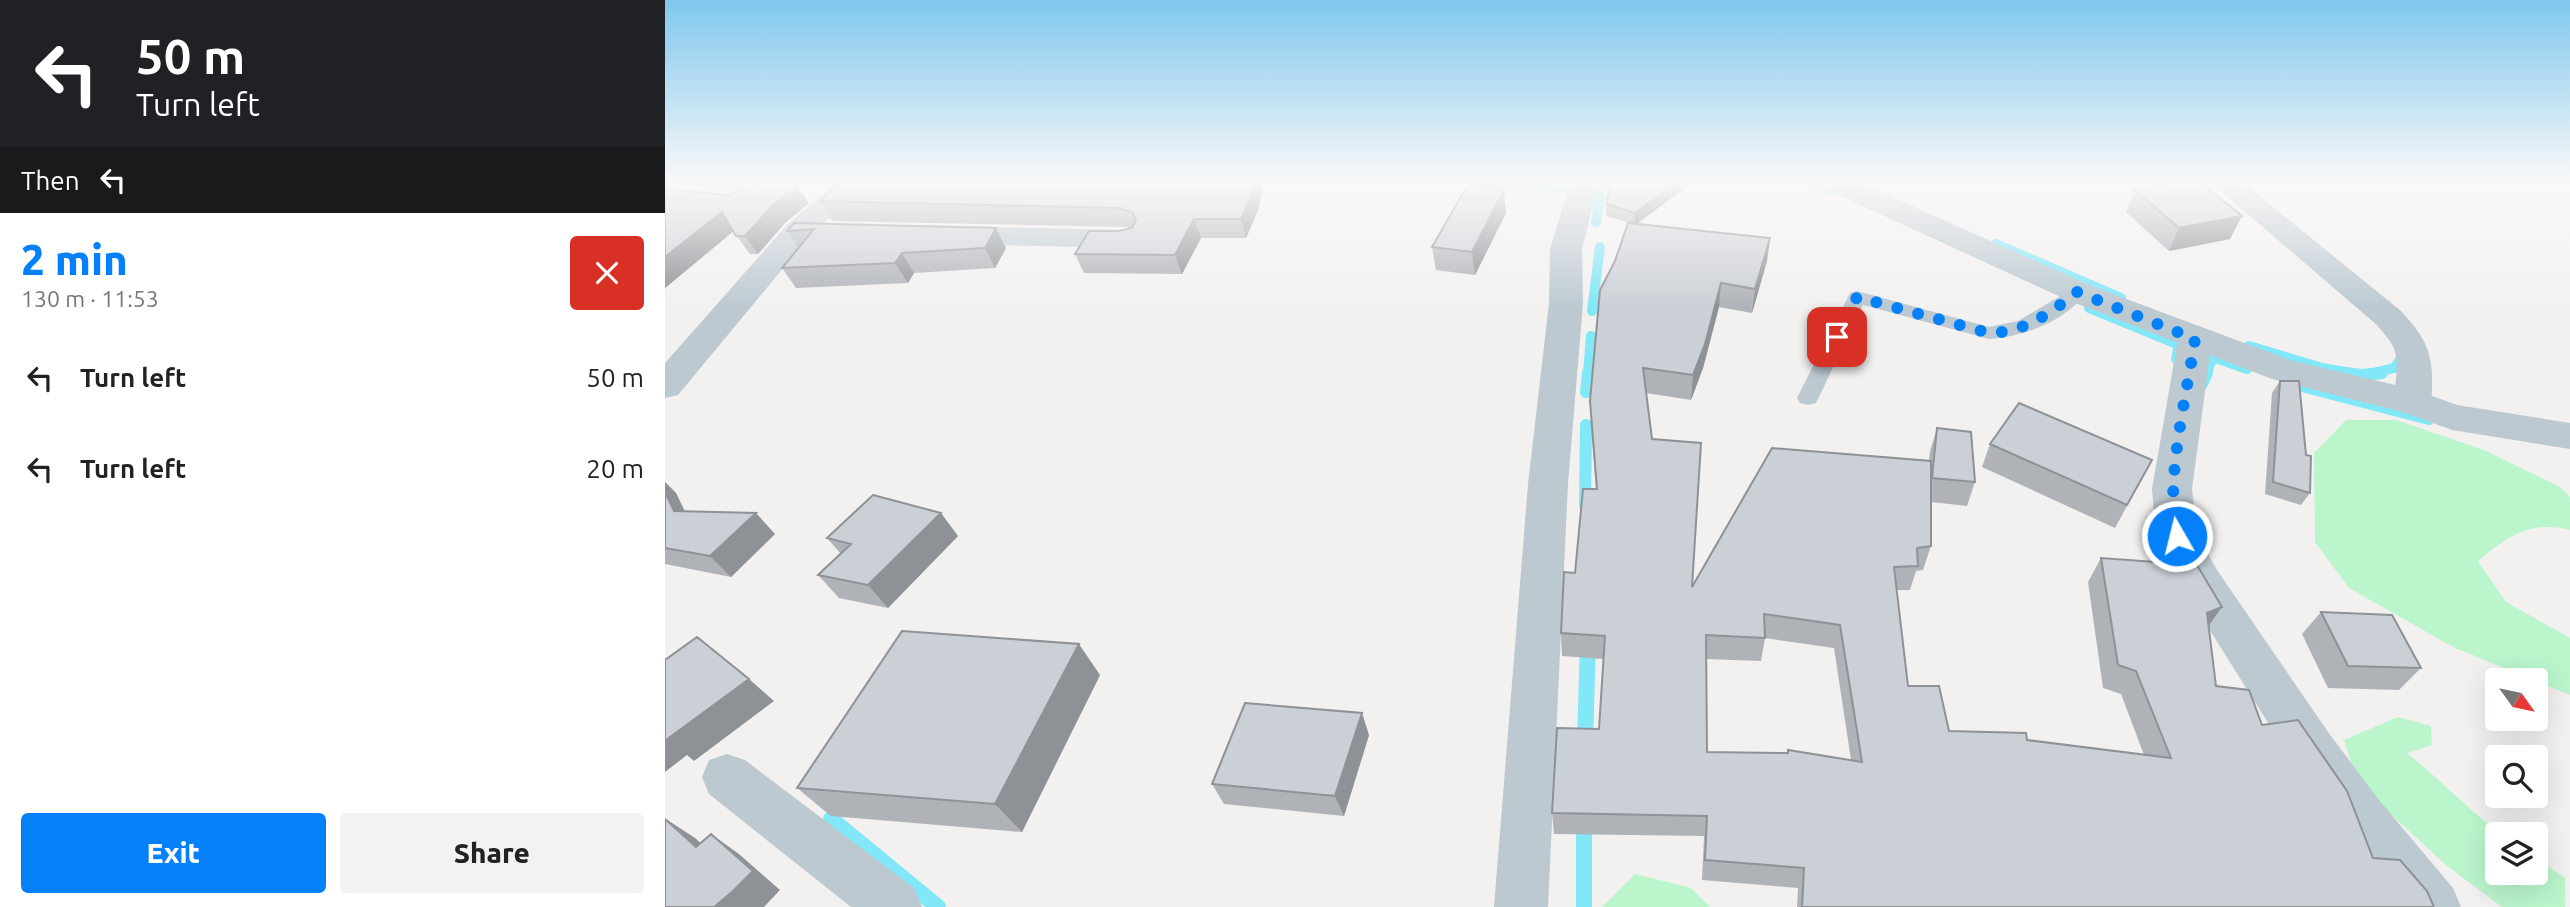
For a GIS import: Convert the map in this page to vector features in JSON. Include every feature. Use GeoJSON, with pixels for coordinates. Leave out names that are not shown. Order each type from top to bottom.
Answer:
{"type":"FeatureCollection","features":[{"type":"Feature","properties":{"kind":"street"},"geometry":{"type":"LineString","coordinates":[[665,386],[806,223]]}},
{"type":"Feature","properties":{"kind":"street"},"geometry":{"type":"LineString","coordinates":[[1521,907],[1548,484],[1566,303],[1566,249],[1573,223]]}},
{"type":"Feature","properties":{"kind":"street"},"geometry":{"type":"LineString","coordinates":[[1925,223],[2077,292],[2285,371],[2413,402],[2452,417],[2570,436]]}},
{"type":"Feature","properties":{"kind":"street"},"geometry":{"type":"LineString","coordinates":[[2274,223],[2389,318],[2409,340],[2415,356],[2413,402]]}},
{"type":"Feature","properties":{"kind":"street"},"geometry":{"type":"LineString","coordinates":[[797,231],[839,232]]}},
{"type":"Feature","properties":{"kind":"street"},"geometry":{"type":"LineString","coordinates":[[921,234],[1126,239]]}},
{"type":"Feature","properties":{"kind":"street"},"geometry":{"type":"LineString","coordinates":[[2195,339],[2172,489],[2177,536],[2202,582],[2311,748],[2361,818],[2434,907]]}},
{"type":"Feature","properties":{"kind":"street"},"geometry":{"type":"LineString","coordinates":[[727,777],[885,904]]}},
{"type":"Feature","properties":{"kind":"lane"},"geometry":{"type":"LineString","coordinates":[[1808,398],[1857,297],[1989,333],[2008,333],[2051,313],[2077,292]]}},
{"type":"Feature","properties":{"kind":"green space"},"geometry":{"type":"Polygon","coordinates":[[[2346,420],[2396,420],[2484,450],[2560,487],[2570,497],[2570,530],[2543,527],[2520,532],[2478,561],[2506,602],[2570,638],[2570,695],[2548,686],[2548,668],[2504,668],[2453,647],[2349,588],[2315,542],[2314,453],[2346,420]]]}},
{"type":"Feature","properties":{"kind":"green space"},"geometry":{"type":"Polygon","coordinates":[[[2398,717],[2431,726],[2432,745],[2407,753],[2486,822],[2485,885],[2548,885],[2548,866],[2565,878],[2565,907],[2502,907],[2446,865],[2358,784],[2344,740],[2398,717]]]}},
{"type":"Feature","properties":{"kind":"green space"},"geometry":{"type":"Polygon","coordinates":[[[1635,874],[1691,888],[1710,907],[1602,907],[1635,874]]]}},
{"type":"Feature","properties":{"kind":"building"},"geometry":{"type":"Polygon","coordinates":[[[665,223],[708,223],[665,257],[665,223]]]}},
{"type":"Feature","properties":{"kind":"building"},"geometry":{"type":"Polygon","coordinates":[[[729,223],[756,223],[745,236],[736,236],[729,223]]]}},
{"type":"Feature","properties":{"kind":"building"},"geometry":{"type":"Polygon","coordinates":[[[794,223],[996,228],[985,248],[902,253],[895,263],[782,268],[814,229],[787,231],[794,223]]]}},
{"type":"Feature","properties":{"kind":"building"},"geometry":{"type":"Polygon","coordinates":[[[1134,223],[1192,223],[1175,255],[1075,254],[1089,231],[1132,228],[1134,223]]]}},
{"type":"Feature","properties":{"kind":"building"},"geometry":{"type":"Polygon","coordinates":[[[1446,223],[1487,223],[1472,252],[1432,247],[1446,223]]]}},
{"type":"Feature","properties":{"kind":"building"},"geometry":{"type":"Polygon","coordinates":[[[1628,223],[1770,238],[1755,289],[1721,283],[1705,344],[1693,375],[1643,368],[1652,439],[1701,443],[1692,587],[1772,448],[1931,461],[1931,546],[1917,548],[1918,566],[1894,567],[1908,686],[1939,686],[1949,731],[2026,733],[2027,740],[2171,758],[2136,671],[2118,665],[2101,558],[2197,565],[2222,607],[2207,613],[2216,686],[2249,690],[2262,725],[2298,720],[2347,791],[2373,858],[2400,860],[2427,891],[2434,907],[1802,907],[1804,868],[1705,860],[1707,816],[1552,813],[1557,728],[1599,729],[1605,636],[1561,633],[1564,572],[1575,573],[1583,489],[1597,489],[1590,401],[1600,290],[1615,261],[1628,223]],[[1764,614],[1765,638],[1706,635],[1707,752],[1788,753],[1788,750],[1862,762],[1840,625],[1764,614]]]}},
{"type":"Feature","properties":{"kind":"building"},"geometry":{"type":"Polygon","coordinates":[[[2174,223],[2204,223],[2179,228],[2174,223]]]}},
{"type":"Feature","properties":{"kind":"building"},"geometry":{"type":"Polygon","coordinates":[[[2280,381],[2299,381],[2306,455],[2311,456],[2310,493],[2273,482],[2280,381]]]}},
{"type":"Feature","properties":{"kind":"building"},"geometry":{"type":"Polygon","coordinates":[[[2019,403],[2152,460],[2127,505],[1990,444],[2019,403]]]}},
{"type":"Feature","properties":{"kind":"building"},"geometry":{"type":"Polygon","coordinates":[[[1937,428],[1971,432],[1975,482],[1932,478],[1937,428]]]}},
{"type":"Feature","properties":{"kind":"building"},"geometry":{"type":"Polygon","coordinates":[[[665,492],[674,511],[756,513],[710,556],[665,548],[665,492]]]}},
{"type":"Feature","properties":{"kind":"building"},"geometry":{"type":"Polygon","coordinates":[[[873,495],[941,513],[868,585],[818,575],[851,544],[827,538],[873,495]]]}},
{"type":"Feature","properties":{"kind":"building"},"geometry":{"type":"Polygon","coordinates":[[[2321,612],[2392,615],[2421,668],[2348,666],[2321,612]]]}},
{"type":"Feature","properties":{"kind":"building"},"geometry":{"type":"Polygon","coordinates":[[[902,631],[1079,644],[995,804],[797,788],[902,631]]]}},
{"type":"Feature","properties":{"kind":"building"},"geometry":{"type":"Polygon","coordinates":[[[697,637],[749,679],[666,740],[665,660],[697,637]]]}},
{"type":"Feature","properties":{"kind":"building"},"geometry":{"type":"Polygon","coordinates":[[[1245,703],[1362,713],[1335,796],[1212,784],[1245,703]]]}},
{"type":"Feature","properties":{"kind":"building"},"geometry":{"type":"Polygon","coordinates":[[[665,819],[696,847],[711,834],[753,871],[714,907],[665,907],[665,819]]]}},
{"type":"Feature","properties":{"kind":"waterway"},"geometry":{"type":"LineString","coordinates":[[1996,244],[2121,298]]}},
{"type":"Feature","properties":{"kind":"waterway"},"geometry":{"type":"LineString","coordinates":[[1592,311],[1600,247]]}},
{"type":"Feature","properties":{"kind":"waterway"},"geometry":{"type":"LineString","coordinates":[[2089,308],[2179,345],[2176,359]]}},
{"type":"Feature","properties":{"kind":"waterway"},"geometry":{"type":"LineString","coordinates":[[1588,374],[1591,336]]}},
{"type":"Feature","properties":{"kind":"waterway"},"geometry":{"type":"LineString","coordinates":[[2249,346],[2322,368],[2358,374]]}},
{"type":"Feature","properties":{"kind":"waterway"},"geometry":{"type":"LineString","coordinates":[[2369,374],[2394,368],[2403,356],[2402,351]]}},
{"type":"Feature","properties":{"kind":"waterway"},"geometry":{"type":"LineString","coordinates":[[2206,374],[2213,357],[2247,369]]}},
{"type":"Feature","properties":{"kind":"waterway"},"geometry":{"type":"LineString","coordinates":[[1586,392],[1588,373]]}},
{"type":"Feature","properties":{"kind":"waterway"},"geometry":{"type":"LineString","coordinates":[[2202,384],[2207,373]]}},
{"type":"Feature","properties":{"kind":"waterway"},"geometry":{"type":"LineString","coordinates":[[2342,373],[2382,373]]}},
{"type":"Feature","properties":{"kind":"waterway"},"geometry":{"type":"LineString","coordinates":[[2298,385],[2429,419]]}},
{"type":"Feature","properties":{"kind":"waterway"},"geometry":{"type":"LineString","coordinates":[[1585,505],[1586,425]]}},
{"type":"Feature","properties":{"kind":"waterway"},"geometry":{"type":"LineString","coordinates":[[1585,743],[1588,642]]}},
{"type":"Feature","properties":{"kind":"waterway"},"geometry":{"type":"LineString","coordinates":[[831,819],[938,907]]}},
{"type":"Feature","properties":{"kind":"waterway"},"geometry":{"type":"LineString","coordinates":[[1584,820],[1584,907]]}},
{"type":"Feature","properties":{"kind":"route"},"geometry":{"type":"LineString","coordinates":[[1837,337],[1857,297],[1989,333],[2008,333],[2051,313],[2077,292],[2195,339],[2172,489],[2177,536]]}}]}
